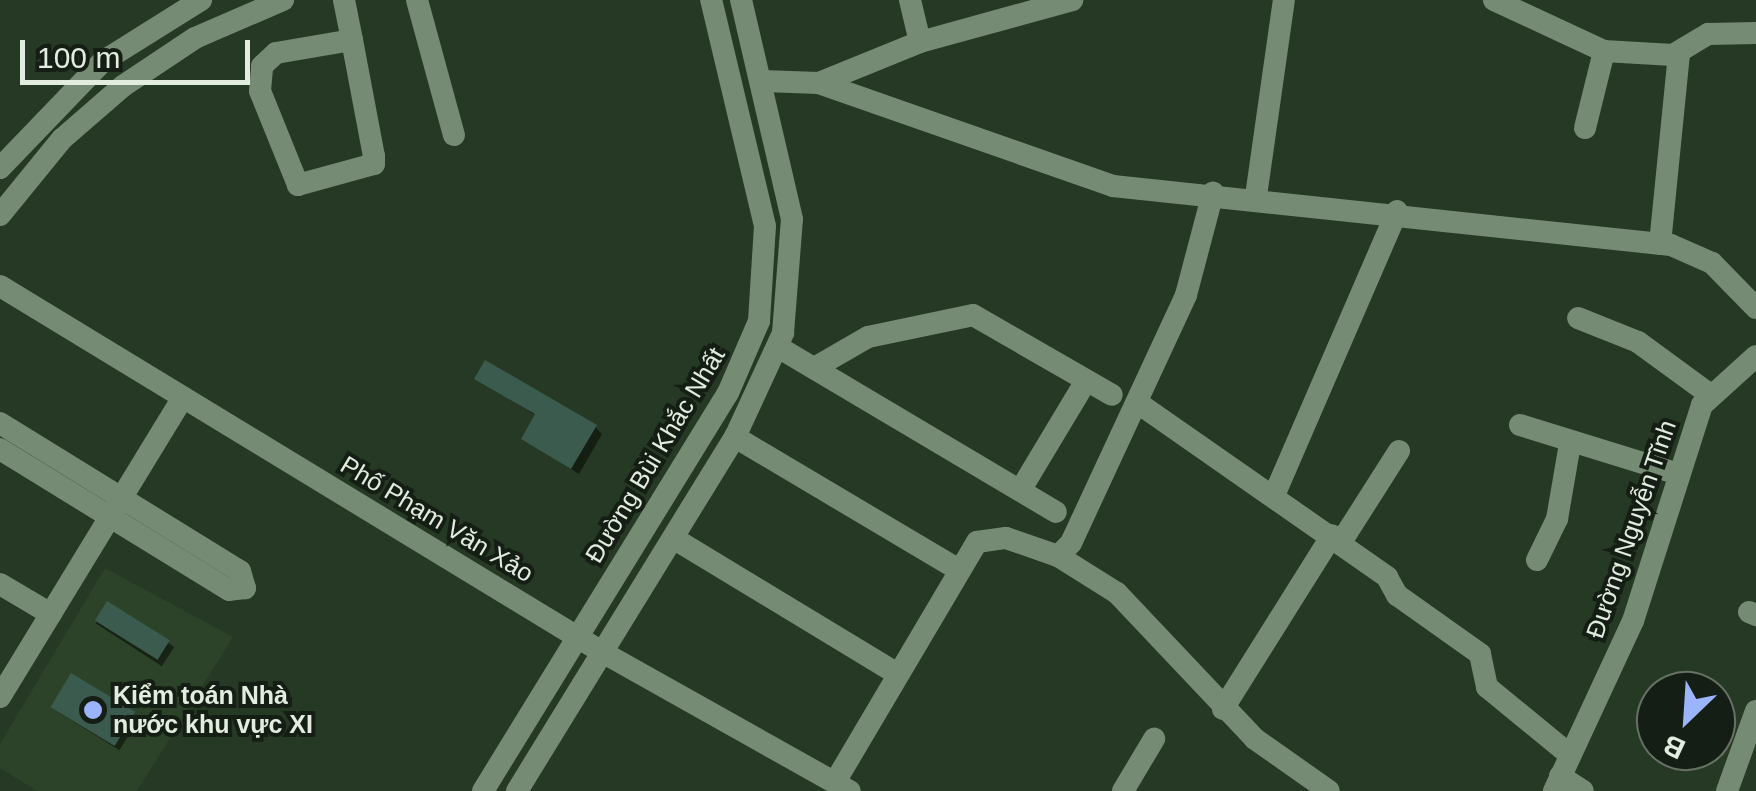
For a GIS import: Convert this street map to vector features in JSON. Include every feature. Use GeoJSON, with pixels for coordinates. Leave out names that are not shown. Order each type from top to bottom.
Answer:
{"type":"FeatureCollection","features":[{"type":"Feature","properties":{"kind":"street"},"geometry":{"type":"LineString","coordinates":[[0,168],[102,62],[202,0]]}},
{"type":"Feature","properties":{"kind":"street"},"geometry":{"type":"LineString","coordinates":[[0,214],[62,139],[123,86],[195,38],[284,0]]}},
{"type":"Feature","properties":{"kind":"street"},"geometry":{"type":"LineString","coordinates":[[344,0],[352,40],[374,164],[298,186],[260,91],[262,66],[276,54],[352,40]]}},
{"type":"Feature","properties":{"kind":"street"},"geometry":{"type":"LineString","coordinates":[[417,0],[454,134]]}},
{"type":"Feature","properties":{"kind":"street","name":"Đường Bùi Khắc Nhất"},"geometry":{"type":"LineString","coordinates":[[483,791],[728,393],[758,321],[764,226],[711,0]]}},
{"type":"Feature","properties":{"kind":"street"},"geometry":{"type":"LineString","coordinates":[[517,791],[735,437],[778,347],[793,281],[792,220],[741,0]]}},
{"type":"Feature","properties":{"kind":"street"},"geometry":{"type":"LineString","coordinates":[[910,0],[920,42]]}},
{"type":"Feature","properties":{"kind":"street"},"geometry":{"type":"LineString","coordinates":[[819,83],[920,42],[1072,0]]}},
{"type":"Feature","properties":{"kind":"street"},"geometry":{"type":"LineString","coordinates":[[1256,196],[1284,0]]}},
{"type":"Feature","properties":{"kind":"street"},"geometry":{"type":"LineString","coordinates":[[1494,0],[1604,52],[1679,52],[1708,34],[1756,33]]}},
{"type":"Feature","properties":{"kind":"street"},"geometry":{"type":"LineString","coordinates":[[1585,128],[1604,52]]}},
{"type":"Feature","properties":{"kind":"street"},"geometry":{"type":"LineString","coordinates":[[1660,244],[1679,52]]}},
{"type":"Feature","properties":{"kind":"street"},"geometry":{"type":"LineString","coordinates":[[761,81],[819,83],[1094,182],[1398,211],[1660,244],[1712,262],[1756,308]]}},
{"type":"Feature","properties":{"kind":"street"},"geometry":{"type":"LineString","coordinates":[[1058,556],[1138,402],[1186,295],[1213,193]]}},
{"type":"Feature","properties":{"kind":"street"},"geometry":{"type":"LineString","coordinates":[[1276,491],[1398,211]]}},
{"type":"Feature","properties":{"kind":"street","name":"Phố Phạm Văn Xảo"},"geometry":{"type":"LineString","coordinates":[[0,286],[578,638],[843,787]]}},
{"type":"Feature","properties":{"kind":"street"},"geometry":{"type":"LineString","coordinates":[[816,368],[868,336],[974,314],[1112,395]]}},
{"type":"Feature","properties":{"kind":"street"},"geometry":{"type":"LineString","coordinates":[[1578,318],[1638,342],[1708,394],[1756,356]]}},
{"type":"Feature","properties":{"kind":"street"},"geometry":{"type":"LineString","coordinates":[[778,347],[1056,512]]}},
{"type":"Feature","properties":{"kind":"street"},"geometry":{"type":"LineString","coordinates":[[1022,490],[1086,381]]}},
{"type":"Feature","properties":{"kind":"street","name":"Đường Nguyễn Tĩnh"},"geometry":{"type":"LineString","coordinates":[[1557,784],[1633,621],[1678,474],[1708,394]]}},
{"type":"Feature","properties":{"kind":"street"},"geometry":{"type":"LineString","coordinates":[[0,697],[183,397]]}},
{"type":"Feature","properties":{"kind":"street"},"geometry":{"type":"LineString","coordinates":[[1138,402],[1276,491],[1480,654],[1487,686],[1570,754]]}},
{"type":"Feature","properties":{"kind":"street"},"geometry":{"type":"LineString","coordinates":[[0,423],[240,572],[244,588],[229,590],[0,449]]}},
{"type":"Feature","properties":{"kind":"street"},"geometry":{"type":"LineString","coordinates":[[1520,425],[1570,444],[1678,474]]}},
{"type":"Feature","properties":{"kind":"street"},"geometry":{"type":"LineString","coordinates":[[735,437],[959,570]]}},
{"type":"Feature","properties":{"kind":"street"},"geometry":{"type":"LineString","coordinates":[[1537,560],[1557,518],[1570,444]]}},
{"type":"Feature","properties":{"kind":"street"},"geometry":{"type":"LineString","coordinates":[[1223,709],[1398,451]]}},
{"type":"Feature","properties":{"kind":"street"},"geometry":{"type":"LineString","coordinates":[[843,787],[898,674],[959,570],[990,535],[1058,556],[1116,592],[1223,709],[1329,791]]}},
{"type":"Feature","properties":{"kind":"street"},"geometry":{"type":"LineString","coordinates":[[673,538],[898,674]]}},
{"type":"Feature","properties":{"kind":"street"},"geometry":{"type":"LineString","coordinates":[[0,584],[50,614]]}},
{"type":"Feature","properties":{"kind":"street"},"geometry":{"type":"LineString","coordinates":[[1727,791],[1756,712]]}},
{"type":"Feature","properties":{"kind":"street"},"geometry":{"type":"LineString","coordinates":[[1122,791],[1154,739]]}},
{"type":"Feature","properties":{"kind":"street"},"geometry":{"type":"LineString","coordinates":[[1557,784],[1584,791]]}},
{"type":"Feature","properties":{"kind":"shaded area"},"geometry":{"type":"Polygon","coordinates":[[[105,568],[233,637],[137,791],[37,791],[0,768],[0,744],[105,568]]]}},
{"type":"Feature","properties":{"kind":"building"},"geometry":{"type":"Polygon","coordinates":[[[485,360],[597,425],[571,469],[521,439],[535,414],[474,379],[485,360]]]}},
{"type":"Feature","properties":{"kind":"building"},"geometry":{"type":"Polygon","coordinates":[[[107,601],[170,640],[158,660],[95,621],[107,601]]]}},
{"type":"Feature","properties":{"kind":"building","name":"Kiểm toán Nhà nước khu vực XI"},"geometry":{"type":"Polygon","coordinates":[[[71,673],[135,712],[115,746],[50,707],[71,673]]]}},
{"type":"Feature","properties":{"kind":"place","name":"Kiểm toán Nhà nước khu vực XI"},"geometry":{"type":"Point","coordinates":[93,710]}}]}
